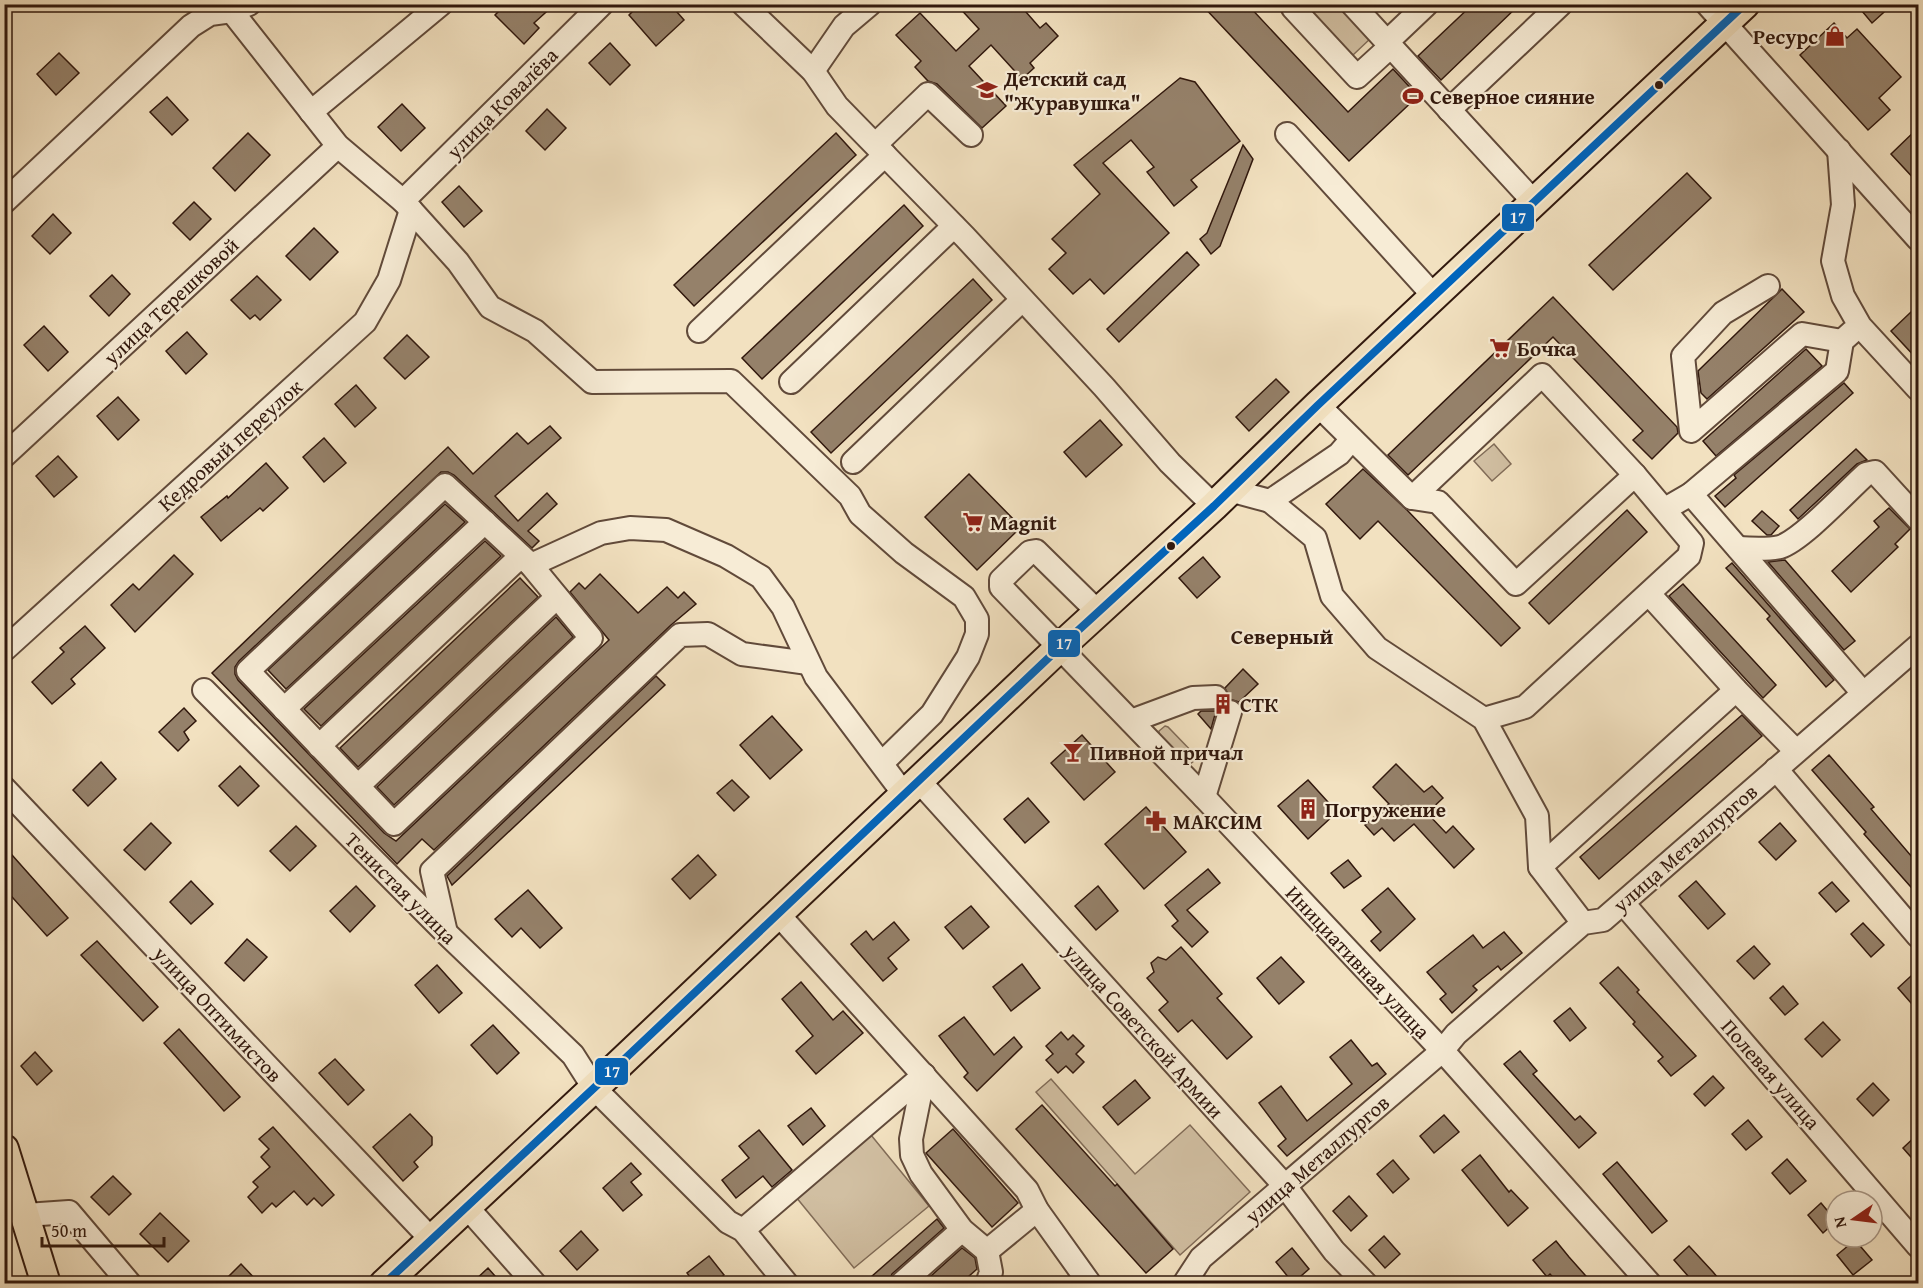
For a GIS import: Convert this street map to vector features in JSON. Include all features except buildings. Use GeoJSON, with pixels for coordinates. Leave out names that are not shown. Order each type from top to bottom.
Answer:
{"type":"FeatureCollection","features":[{"type":"Feature","properties":{"kind":"main road"},"geometry":{"type":"LineString","coordinates":[[384,1284],[1060,647],[1222,498],[1534,202],[1726,11]]}},
{"type":"Feature","properties":{"kind":"main road"},"geometry":{"type":"LineString","coordinates":[[4,1149],[46,1284]]}},
{"type":"Feature","properties":{"kind":"street"},"geometry":{"type":"LineString","coordinates":[[311,112],[441,4]]}},
{"type":"Feature","properties":{"kind":"street","name":"улица Ковалёва"},"geometry":{"type":"LineString","coordinates":[[407,206],[602,4]]}},
{"type":"Feature","properties":{"kind":"street"},"geometry":{"type":"LineString","coordinates":[[743,4],[813,71],[837,106],[954,226],[1104,387],[1170,463],[1222,498],[1270,501],[1315,538],[1332,596],[1377,648],[1484,719],[1537,816],[1540,867],[1582,923]]}},
{"type":"Feature","properties":{"kind":"street"},"geometry":{"type":"LineString","coordinates":[[813,71],[844,26],[870,4]]}},
{"type":"Feature","properties":{"kind":"street"},"geometry":{"type":"LineString","coordinates":[[1297,4],[1293,8],[1357,77],[1427,4]]}},
{"type":"Feature","properties":{"kind":"street"},"geometry":{"type":"LineString","coordinates":[[1352,4],[1534,202]]}},
{"type":"Feature","properties":{"kind":"street"},"geometry":{"type":"LineString","coordinates":[[1449,110],[1562,4]]}},
{"type":"Feature","properties":{"kind":"street"},"geometry":{"type":"LineString","coordinates":[[4,202],[191,26],[210,14],[236,7],[338,146],[407,206],[458,262],[490,308],[535,331],[592,382],[731,381],[850,496],[860,514],[903,554],[964,597],[977,619],[976,634],[968,657],[932,714],[882,763]]}},
{"type":"Feature","properties":{"kind":"street"},"geometry":{"type":"LineString","coordinates":[[1726,11],[1839,150],[1918,240]]}},
{"type":"Feature","properties":{"kind":"street"},"geometry":{"type":"LineString","coordinates":[[699,331],[881,149],[928,94],[971,135]]}},
{"type":"Feature","properties":{"kind":"street"},"geometry":{"type":"LineString","coordinates":[[1287,134],[1434,296]]}},
{"type":"Feature","properties":{"kind":"street","name":"улица Терешковой"},"geometry":{"type":"LineString","coordinates":[[4,456],[338,146]]}},
{"type":"Feature","properties":{"kind":"street"},"geometry":{"type":"LineString","coordinates":[[1839,150],[1843,205],[1833,261],[1843,296],[1860,326],[1918,389]]}},
{"type":"Feature","properties":{"kind":"street","name":"Кедровый переулок"},"geometry":{"type":"LineString","coordinates":[[4,650],[364,322],[388,280],[407,206]]}},
{"type":"Feature","properties":{"kind":"street"},"geometry":{"type":"LineString","coordinates":[[791,382],[954,226]]}},
{"type":"Feature","properties":{"kind":"street"},"geometry":{"type":"LineString","coordinates":[[1767,286],[1723,313],[1683,356],[1691,431],[1802,334],[1842,340]]}},
{"type":"Feature","properties":{"kind":"street"},"geometry":{"type":"LineString","coordinates":[[853,462],[1022,300]]}},
{"type":"Feature","properties":{"kind":"street"},"geometry":{"type":"LineString","coordinates":[[1665,509],[1691,494],[1837,371],[1842,340],[1860,326]]}},
{"type":"Feature","properties":{"kind":"street"},"geometry":{"type":"LineString","coordinates":[[1412,498],[1542,375],[1635,475],[1692,543],[1689,556],[1525,707],[1484,719]]}},
{"type":"Feature","properties":{"kind":"street"},"geometry":{"type":"LineString","coordinates":[[1318,405],[1412,498],[1438,502],[1516,584],[1635,475]]}},
{"type":"Feature","properties":{"kind":"street"},"geometry":{"type":"LineString","coordinates":[[1270,501],[1339,454],[1352,439]]}},
{"type":"Feature","properties":{"kind":"street"},"geometry":{"type":"LineString","coordinates":[[1738,548],[1767,549],[1796,539],[1866,474],[1875,472],[1918,519]]}},
{"type":"Feature","properties":{"kind":"street"},"geometry":{"type":"LineString","coordinates":[[445,485],[485,522],[526,560],[591,638],[394,824],[248,671],[445,485]]}},
{"type":"Feature","properties":{"kind":"street"},"geometry":{"type":"LineString","coordinates":[[1691,494],[1863,693]]}},
{"type":"Feature","properties":{"kind":"street"},"geometry":{"type":"LineString","coordinates":[[284,709],[485,522]]}},
{"type":"Feature","properties":{"kind":"street","name":"улица Советской Армии"},"geometry":{"type":"LineString","coordinates":[[319,746],[526,560],[601,533],[630,528],[666,530],[726,556],[761,577],[783,607],[816,677],[882,763],[912,787],[1285,1186],[1334,1251],[1366,1284]]}},
{"type":"Feature","properties":{"kind":"street","name":"Инициативная улица"},"geometry":{"type":"LineString","coordinates":[[1098,612],[1038,552],[1030,552],[1003,577],[1001,587],[1204,797],[1442,1051],[1650,1284]]}},
{"type":"Feature","properties":{"kind":"street"},"geometry":{"type":"LineString","coordinates":[[1649,594],[1736,690],[1796,751]]}},
{"type":"Feature","properties":{"kind":"street"},"geometry":{"type":"LineString","coordinates":[[358,786],[557,597]]}},
{"type":"Feature","properties":{"kind":"street"},"geometry":{"type":"LineString","coordinates":[[446,933],[432,872],[681,635],[708,634],[742,654],[808,663]]}},
{"type":"Feature","properties":{"kind":"street","name":"улица Металлургов"},"geometry":{"type":"LineString","coordinates":[[1184,1284],[1201,1258],[1442,1051],[1456,1034],[1582,923],[1603,921],[1918,646]]}},
{"type":"Feature","properties":{"kind":"street","name":"Тенистая улица"},"geometry":{"type":"LineString","coordinates":[[204,690],[446,933],[573,1055],[594,1088],[728,1222],[743,1230],[788,1284]]}},
{"type":"Feature","properties":{"kind":"street"},"geometry":{"type":"LineString","coordinates":[[1540,867],[1736,690]]}},
{"type":"Feature","properties":{"kind":"street"},"geometry":{"type":"LineString","coordinates":[[1131,721],[1193,698],[1223,704],[1204,797]]}},
{"type":"Feature","properties":{"kind":"street"},"geometry":{"type":"LineString","coordinates":[[1776,769],[1918,936]]}},
{"type":"Feature","properties":{"kind":"street","name":"улица Оптимистов"},"geometry":{"type":"LineString","coordinates":[[4,788],[431,1239]]}},
{"type":"Feature","properties":{"kind":"street","name":"Полевая улица"},"geometry":{"type":"LineString","coordinates":[[1623,903],[1918,1246]]}},
{"type":"Feature","properties":{"kind":"street"},"geometry":{"type":"LineString","coordinates":[[778,914],[1027,1190],[1037,1210],[1090,1284]]}},
{"type":"Feature","properties":{"kind":"street"},"geometry":{"type":"LineString","coordinates":[[924,1075],[911,1139],[912,1155],[921,1174],[962,1230],[987,1251],[991,1272],[987,1284]]}},
{"type":"Feature","properties":{"kind":"street"},"geometry":{"type":"LineString","coordinates":[[743,1230],[924,1075]]}},
{"type":"Feature","properties":{"kind":"street"},"geometry":{"type":"LineString","coordinates":[[466,1206],[535,1284]]}},
{"type":"Feature","properties":{"kind":"street"},"geometry":{"type":"LineString","coordinates":[[987,1251],[1037,1210]]}},
{"type":"Feature","properties":{"kind":"street"},"geometry":{"type":"LineString","coordinates":[[26,1215],[69,1212],[130,1284]]}},
{"type":"Feature","properties":{"kind":"street"},"geometry":{"type":"LineString","coordinates":[[901,1284],[962,1230]]}},
{"type":"Feature","properties":{"kind":"shaded area"},"geometry":{"type":"Polygon","coordinates":[[[1321,5],[1345,5],[1371,38],[1353,55],[1348,54],[1313,16],[1313,12],[1321,5]]]}},
{"type":"Feature","properties":{"kind":"shaded area"},"geometry":{"type":"Polygon","coordinates":[[[1494,444],[1511,464],[1492,481],[1474,461],[1494,444]]]}},
{"type":"Feature","properties":{"kind":"shaded area"},"geometry":{"type":"Polygon","coordinates":[[[1165,726],[1196,756],[1189,765],[1184,763],[1159,735],[1159,731],[1165,726]]]}},
{"type":"Feature","properties":{"kind":"shaded area"},"geometry":{"type":"Polygon","coordinates":[[[1051,1079],[1135,1174],[1190,1125],[1250,1192],[1180,1255],[1036,1092],[1051,1079]]]}},
{"type":"Feature","properties":{"kind":"shaded area"},"geometry":{"type":"Polygon","coordinates":[[[871,1135],[929,1206],[854,1268],[796,1197],[871,1135]]]}},
{"type":"Feature","properties":{"kind":"transit line","name":"17"},"geometry":{"type":"LineString","coordinates":[[384,1284],[1060,647],[1214,506],[1318,405],[1745,4]]}},
{"type":"Feature","properties":{"kind":"place","name":"Ресурс"},"geometry":{"type":"Point","coordinates":[1835,36]}},
{"type":"Feature","properties":{"kind":"place","name":"Детский сад \"Журавушка\""},"geometry":{"type":"Point","coordinates":[987,90]}},
{"type":"Feature","properties":{"kind":"place","name":"Северное сияние"},"geometry":{"type":"Point","coordinates":[1413,96]}},
{"type":"Feature","properties":{"kind":"place","name":"Бочка"},"geometry":{"type":"Point","coordinates":[1500,348]}},
{"type":"Feature","properties":{"kind":"place","name":"Magnit"},"geometry":{"type":"Point","coordinates":[973,522]}},
{"type":"Feature","properties":{"kind":"place","name":"СТК"},"geometry":{"type":"Point","coordinates":[1223,704]}},
{"type":"Feature","properties":{"kind":"place","name":"Пивной причал"},"geometry":{"type":"Point","coordinates":[1073,752]}},
{"type":"Feature","properties":{"kind":"place","name":"Погружение"},"geometry":{"type":"Point","coordinates":[1308,809]}},
{"type":"Feature","properties":{"kind":"place","name":"МАКСИМ"},"geometry":{"type":"Point","coordinates":[1156,821]}},
{"type":"Feature","properties":{"kind":"district","name":"Северный"},"geometry":{"type":"Point","coordinates":[1282,636]}}]}
